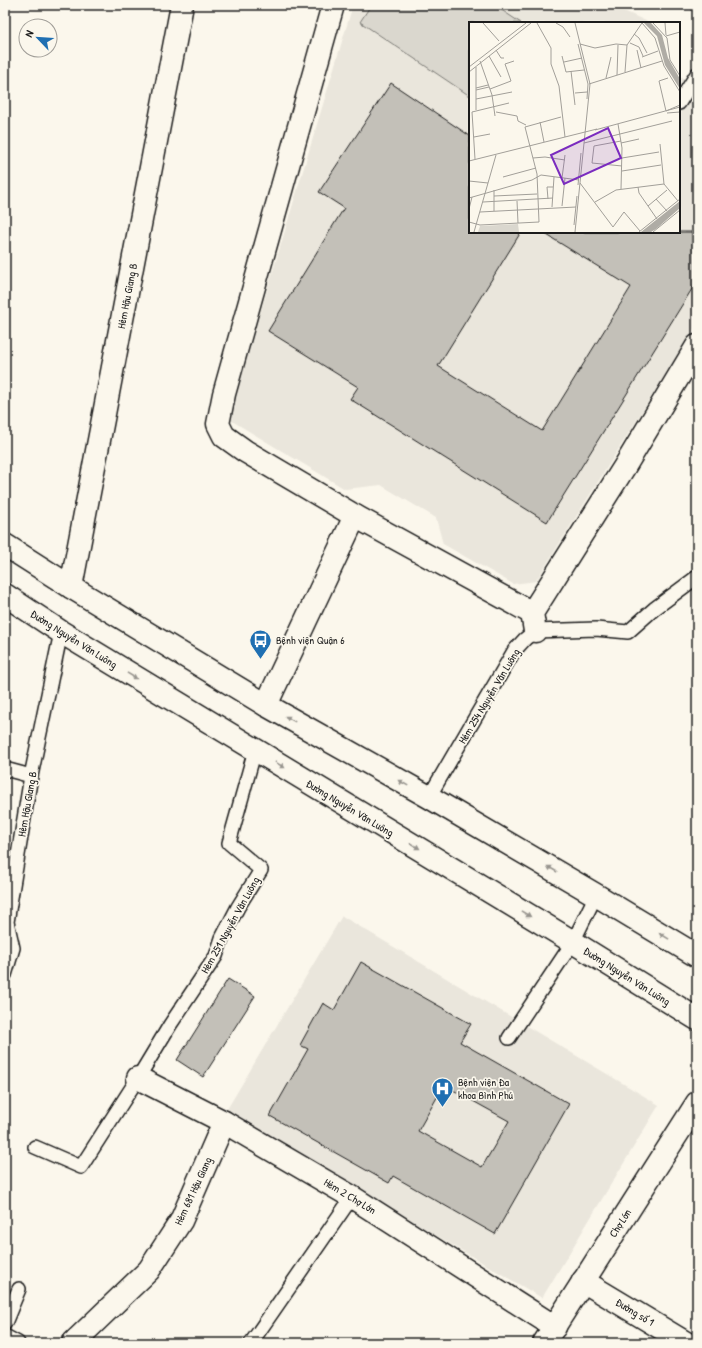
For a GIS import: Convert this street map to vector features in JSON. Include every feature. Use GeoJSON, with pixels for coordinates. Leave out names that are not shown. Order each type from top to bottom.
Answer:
{"type":"FeatureCollection","features":[{"type":"Feature","properties":{"kind":"street","name":"Hẻm Hậu Giang B"},"geometry":{"type":"LineString","coordinates":[[71,587],[182,5]]}},
{"type":"Feature","properties":{"kind":"street"},"geometry":{"type":"LineString","coordinates":[[333,5],[224,394],[218,424],[224,436],[245,451],[534,622],[697,346]]}},
{"type":"Feature","properties":{"kind":"street"},"geometry":{"type":"LineString","coordinates":[[266,705],[355,516]]}},
{"type":"Feature","properties":{"kind":"street"},"geometry":{"type":"LineString","coordinates":[[5,544],[71,587],[266,705],[429,797],[697,956]]}},
{"type":"Feature","properties":{"kind":"street","name":"Đường Nguyễn Văn Luông"},"geometry":{"type":"LineString","coordinates":[[5,595],[60,632],[573,942],[697,1019]]}},
{"type":"Feature","properties":{"kind":"street","name":"Hẻm 2 Chợ Lớn"},"geometry":{"type":"LineString","coordinates":[[138,1078],[224,1122],[352,1197],[550,1335]]}},
{"type":"Feature","properties":{"kind":"street","name":"Chợ Lớn"},"geometry":{"type":"LineString","coordinates":[[550,1335],[697,1103]]}},
{"type":"Feature","properties":{"kind":"street","name":"Hẻm 681 Hậu Giang"},"geometry":{"type":"LineString","coordinates":[[73,1343],[149,1270],[181,1221],[224,1122]]}},
{"type":"Feature","properties":{"kind":"street","name":"Đường số 1"},"geometry":{"type":"LineString","coordinates":[[583,1281],[686,1343]]}},
{"type":"Feature","properties":{"kind":"lane"},"geometry":{"type":"LineString","coordinates":[[680,101],[697,74]]}},
{"type":"Feature","properties":{"kind":"lane"},"geometry":{"type":"LineString","coordinates":[[534,622],[628,632],[654,609],[697,577]]}},
{"type":"Feature","properties":{"kind":"lane","name":"Hẻm 254 Nguyễn Văn Luông"},"geometry":{"type":"LineString","coordinates":[[429,797],[514,651],[525,639],[534,622]]}},
{"type":"Feature","properties":{"kind":"lane","name":"Hẻm Hậu Giang B"},"geometry":{"type":"LineString","coordinates":[[5,975],[13,948],[7,922],[31,776],[60,632]]}},
{"type":"Feature","properties":{"kind":"lane","name":"Hẻm 251 Nguyễn Văn Luông"},"geometry":{"type":"LineString","coordinates":[[138,1078],[170,1025],[216,956],[222,938],[238,907],[261,870],[229,843],[254,750]]}},
{"type":"Feature","properties":{"kind":"lane"},"geometry":{"type":"LineString","coordinates":[[5,769],[31,776]]}},
{"type":"Feature","properties":{"kind":"lane"},"geometry":{"type":"LineString","coordinates":[[509,1038],[573,942],[596,895]]}},
{"type":"Feature","properties":{"kind":"lane"},"geometry":{"type":"LineString","coordinates":[[35,1147],[81,1167],[138,1078]]}},
{"type":"Feature","properties":{"kind":"lane"},"geometry":{"type":"LineString","coordinates":[[251,1343],[352,1197]]}},
{"type":"Feature","properties":{"kind":"lane"},"geometry":{"type":"LineString","coordinates":[[5,1323],[20,1289]]}},
{"type":"Feature","properties":{"kind":"lane"},"geometry":{"type":"LineString","coordinates":[[5,1336],[18,1343]]}},
{"type":"Feature","properties":{"kind":"shaded area"},"geometry":{"type":"Polygon","coordinates":[[[353,5],[611,5],[648,22],[469,22],[469,233],[680,233],[680,76],[697,85],[697,324],[536,581],[513,584],[443,544],[436,518],[381,485],[345,489],[232,421],[233,403],[353,5]]]}},
{"type":"Feature","properties":{"kind":"shaded area"},"geometry":{"type":"Polygon","coordinates":[[[371,5],[494,5],[520,22],[469,22],[469,95],[360,22],[371,5]]]}},
{"type":"Feature","properties":{"kind":"shaded area","name":"Bệnh viện Đa khoa Bình Phú"},"geometry":{"type":"Polygon","coordinates":[[[342,916],[659,1105],[542,1298],[226,1111],[342,916]]]}},
{"type":"Feature","properties":{"kind":"building"},"geometry":{"type":"Polygon","coordinates":[[[391,83],[469,135],[469,233],[520,233],[438,366],[542,431],[631,287],[544,233],[697,232],[697,281],[547,522],[350,399],[358,387],[268,331],[344,208],[319,192],[391,83]]]}},
{"type":"Feature","properties":{"kind":"building"},"geometry":{"type":"Polygon","coordinates":[[[361,962],[471,1024],[460,1042],[569,1104],[495,1234],[393,1176],[389,1183],[270,1116],[308,1049],[300,1045],[323,1003],[334,1010],[361,962]],[[444,1085],[418,1131],[482,1167],[509,1121],[444,1085]]]}},
{"type":"Feature","properties":{"kind":"building"},"geometry":{"type":"Polygon","coordinates":[[[228,979],[255,996],[203,1077],[177,1060],[228,979]]]}},
{"type":"Feature","properties":{"kind":"place","name":"Bệnh viện Quận 6"},"geometry":{"type":"Point","coordinates":[260,660]}},
{"type":"Feature","properties":{"kind":"place","name":"Bệnh viện Đa khoa Bình Phú"},"geometry":{"type":"Point","coordinates":[443,1108]}}]}
